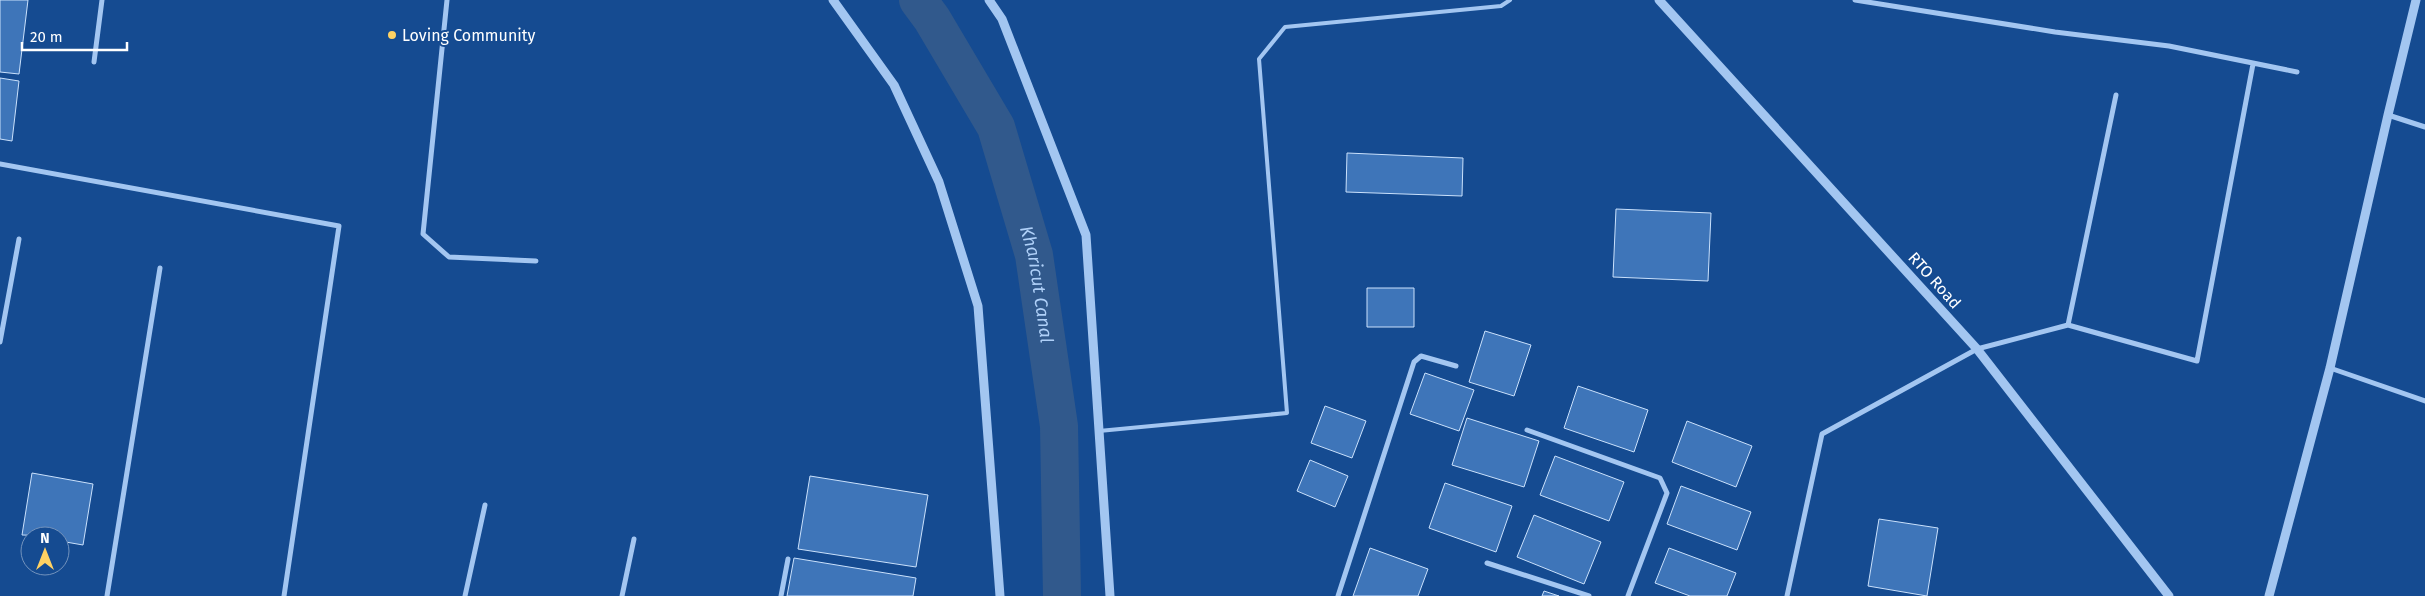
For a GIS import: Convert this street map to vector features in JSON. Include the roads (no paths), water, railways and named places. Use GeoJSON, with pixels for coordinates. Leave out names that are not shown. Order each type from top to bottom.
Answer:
{"type":"FeatureCollection","features":[{"type":"Feature","properties":{"kind":"street"},"geometry":{"type":"LineString","coordinates":[[94,62],[102,0]]}},
{"type":"Feature","properties":{"kind":"street"},"geometry":{"type":"LineString","coordinates":[[447,0],[423,234],[449,256],[536,261]]}},
{"type":"Feature","properties":{"kind":"street"},"geometry":{"type":"LineString","coordinates":[[833,0],[894,85],[939,182],[978,306],[1000,596]]}},
{"type":"Feature","properties":{"kind":"street"},"geometry":{"type":"LineString","coordinates":[[989,0],[1002,19],[1086,236],[1110,596]]}},
{"type":"Feature","properties":{"kind":"street","name":"RTO Road"},"geometry":{"type":"LineString","coordinates":[[1659,0],[1978,349],[2169,596]]}},
{"type":"Feature","properties":{"kind":"street"},"geometry":{"type":"LineString","coordinates":[[1855,0],[2055,32],[2169,46],[2297,72]]}},
{"type":"Feature","properties":{"kind":"street"},"geometry":{"type":"LineString","coordinates":[[2269,596],[2330,368],[2416,0]]}},
{"type":"Feature","properties":{"kind":"street"},"geometry":{"type":"LineString","coordinates":[[1787,596],[1822,434],[1978,349],[2068,326],[2197,360],[2253,64]]}},
{"type":"Feature","properties":{"kind":"street"},"geometry":{"type":"LineString","coordinates":[[2068,326],[2116,95]]}},
{"type":"Feature","properties":{"kind":"street"},"geometry":{"type":"LineString","coordinates":[[2388,115],[2425,127]]}},
{"type":"Feature","properties":{"kind":"street"},"geometry":{"type":"LineString","coordinates":[[0,164],[339,226],[284,596]]}},
{"type":"Feature","properties":{"kind":"street"},"geometry":{"type":"LineString","coordinates":[[0,342],[20,239]]}},
{"type":"Feature","properties":{"kind":"street"},"geometry":{"type":"LineString","coordinates":[[107,596],[160,268]]}},
{"type":"Feature","properties":{"kind":"street"},"geometry":{"type":"LineString","coordinates":[[1338,596],[1414,362],[1421,356],[1456,366]]}},
{"type":"Feature","properties":{"kind":"street"},"geometry":{"type":"LineString","coordinates":[[2330,368],[2425,401]]}},
{"type":"Feature","properties":{"kind":"street"},"geometry":{"type":"LineString","coordinates":[[1527,430],[1660,478],[1667,493],[1628,596]]}},
{"type":"Feature","properties":{"kind":"street"},"geometry":{"type":"LineString","coordinates":[[465,596],[485,506]]}},
{"type":"Feature","properties":{"kind":"street"},"geometry":{"type":"LineString","coordinates":[[622,596],[634,539]]}},
{"type":"Feature","properties":{"kind":"street"},"geometry":{"type":"LineString","coordinates":[[781,596],[788,559]]}},
{"type":"Feature","properties":{"kind":"street"},"geometry":{"type":"LineString","coordinates":[[1487,563],[1589,596]]}},
{"type":"Feature","properties":{"kind":"lane"},"geometry":{"type":"LineString","coordinates":[[1099,431],[1287,412],[1260,59],[1286,27],[1501,6],[1510,0]]}},
{"type":"Feature","properties":{"kind":"waterway","name":"Kharicut Canal"},"geometry":{"type":"LineString","coordinates":[[918,0],[932,19],[996,127],[1034,255],[1059,426],[1062,596]]}},
{"type":"Feature","properties":{"kind":"place","name":"Loving Community"},"geometry":{"type":"Point","coordinates":[392,35]}}]}
